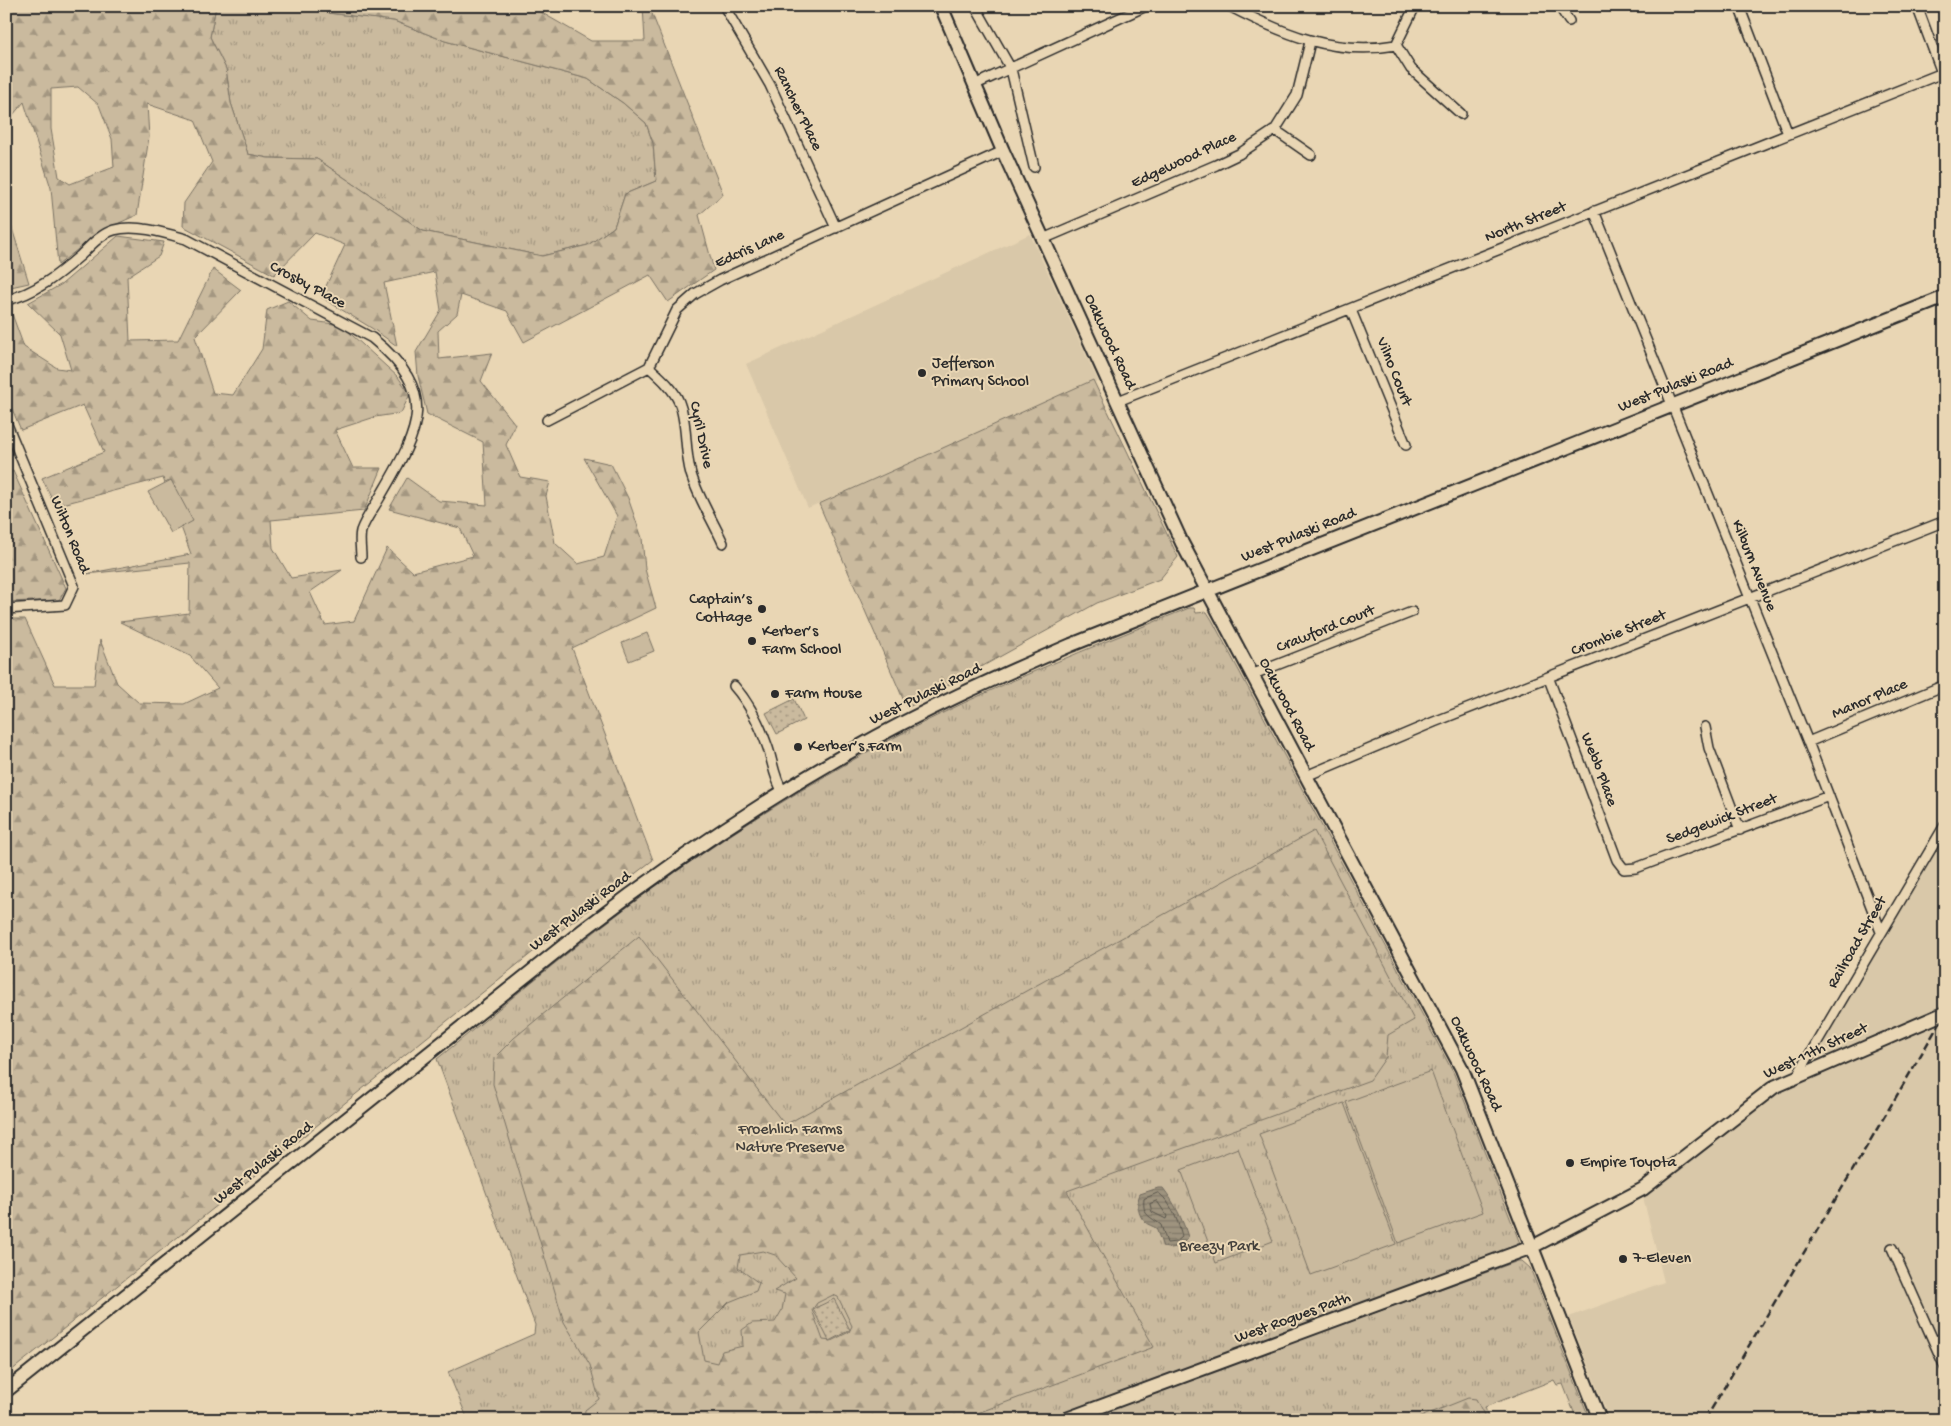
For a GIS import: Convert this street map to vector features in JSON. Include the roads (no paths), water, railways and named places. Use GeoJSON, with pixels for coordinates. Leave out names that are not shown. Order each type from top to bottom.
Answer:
{"type":"FeatureCollection","features":[{"type":"Feature","properties":{"kind":"main road","name":"Oakwood Road"},"geometry":{"type":"LineString","coordinates":[[941,6],[1003,151],[1182,543],[1462,1070],[1600,1420]]}},
{"type":"Feature","properties":{"kind":"main road","name":"West Pulaski Road"},"geometry":{"type":"LineString","coordinates":[[6,1392],[582,931],[698,846],[783,792],[892,729],[992,680],[1206,590],[1945,297]]}},
{"type":"Feature","properties":{"kind":"main road","name":"West 11th Street"},"geometry":{"type":"LineString","coordinates":[[1532,1248],[1643,1189],[1774,1087],[1945,1013]]}},
{"type":"Feature","properties":{"kind":"main road","name":"West Rogues Path"},"geometry":{"type":"LineString","coordinates":[[1064,1420],[1532,1248]]}},
{"type":"Feature","properties":{"kind":"street","name":"Rancher Place"},"geometry":{"type":"LineString","coordinates":[[724,6],[770,85],[836,228]]}},
{"type":"Feature","properties":{"kind":"street"},"geometry":{"type":"LineString","coordinates":[[975,6],[1011,69],[1034,167]]}},
{"type":"Feature","properties":{"kind":"street"},"geometry":{"type":"LineString","coordinates":[[974,85],[1146,6]]}},
{"type":"Feature","properties":{"kind":"street"},"geometry":{"type":"LineString","coordinates":[[1229,6],[1310,42],[1349,48],[1377,48],[1396,45]]}},
{"type":"Feature","properties":{"kind":"street"},"geometry":{"type":"LineString","coordinates":[[1396,45],[1415,6]]}},
{"type":"Feature","properties":{"kind":"street"},"geometry":{"type":"LineString","coordinates":[[1559,6],[1569,21]]}},
{"type":"Feature","properties":{"kind":"street"},"geometry":{"type":"LineString","coordinates":[[1739,6],[1788,134]]}},
{"type":"Feature","properties":{"kind":"street"},"geometry":{"type":"LineString","coordinates":[[1917,6],[1944,73]]}},
{"type":"Feature","properties":{"kind":"street","name":"Edgewood Place"},"geometry":{"type":"LineString","coordinates":[[1043,239],[1216,166],[1239,154],[1275,130],[1297,95],[1310,42]]}},
{"type":"Feature","properties":{"kind":"street"},"geometry":{"type":"LineString","coordinates":[[1396,45],[1410,69],[1460,114]]}},
{"type":"Feature","properties":{"kind":"street","name":"North Street"},"geometry":{"type":"LineString","coordinates":[[1118,401],[1944,73]]}},
{"type":"Feature","properties":{"kind":"street"},"geometry":{"type":"LineString","coordinates":[[1275,130],[1311,155]]}},
{"type":"Feature","properties":{"kind":"street","name":"Edcris Lane"},"geometry":{"type":"LineString","coordinates":[[649,367],[677,310],[695,294],[720,280],[1003,151]]}},
{"type":"Feature","properties":{"kind":"street","name":"Kilburn Avenue"},"geometry":{"type":"LineString","coordinates":[[1594,211],[1808,742],[1881,932]]}},
{"type":"Feature","properties":{"kind":"street","name":"Crosby Place"},"geometry":{"type":"LineString","coordinates":[[6,300],[16,298],[41,286],[101,236],[116,230],[153,231],[186,239],[372,338],[389,352],[402,369],[416,393],[418,412],[414,432],[404,455],[361,531],[361,558]]}},
{"type":"Feature","properties":{"kind":"street","name":"Vilno Court"},"geometry":{"type":"LineString","coordinates":[[1351,310],[1406,445]]}},
{"type":"Feature","properties":{"kind":"street"},"geometry":{"type":"LineString","coordinates":[[547,420],[558,412],[649,367]]}},
{"type":"Feature","properties":{"kind":"street","name":"Cyril Drive"},"geometry":{"type":"LineString","coordinates":[[649,367],[669,387],[679,401],[684,420],[684,436],[691,474],[723,544]]}},
{"type":"Feature","properties":{"kind":"street","name":"Wilton Road"},"geometry":{"type":"LineString","coordinates":[[6,422],[74,586],[65,605],[6,609]]}},
{"type":"Feature","properties":{"kind":"street","name":"Crombie Street"},"geometry":{"type":"LineString","coordinates":[[1306,776],[1434,722],[1548,679],[1945,521]]}},
{"type":"Feature","properties":{"kind":"street","name":"Crawford Court"},"geometry":{"type":"LineString","coordinates":[[1251,675],[1412,612]]}},
{"type":"Feature","properties":{"kind":"street","name":"Webb Place"},"geometry":{"type":"LineString","coordinates":[[1548,679],[1617,860],[1624,868]]}},
{"type":"Feature","properties":{"kind":"street","name":"Manor Place"},"geometry":{"type":"LineString","coordinates":[[1808,742],[1945,685]]}},
{"type":"Feature","properties":{"kind":"street"},"geometry":{"type":"LineString","coordinates":[[734,686],[753,712],[768,748],[776,782],[783,792]]}},
{"type":"Feature","properties":{"kind":"street"},"geometry":{"type":"LineString","coordinates":[[1705,727],[1709,748],[1740,830]]}},
{"type":"Feature","properties":{"kind":"street","name":"Sedgewick Street"},"geometry":{"type":"LineString","coordinates":[[1624,868],[1636,868],[1829,796]]}},
{"type":"Feature","properties":{"kind":"street","name":"Railroad Street"},"geometry":{"type":"LineString","coordinates":[[1797,1076],[1945,825]]}},
{"type":"Feature","properties":{"kind":"street"},"geometry":{"type":"LineString","coordinates":[[1892,1248],[1945,1367]]}},
{"type":"Feature","properties":{"kind":"street"},"geometry":{"type":"LineString","coordinates":[[1934,1342],[1945,1337]]}},
{"type":"Feature","properties":{"kind":"water"},"geometry":{"type":"Polygon","coordinates":[[[1163,1188],[1171,1199],[1188,1237],[1181,1245],[1174,1248],[1163,1247],[1156,1228],[1145,1222],[1139,1213],[1138,1201],[1140,1194],[1163,1188]]]}},
{"type":"Feature","properties":{"kind":"railway"},"geometry":{"type":"LineString","coordinates":[[1705,1420],[1945,1014]]}},
{"type":"Feature","properties":{"kind":"place","name":"Jefferson Primary School"},"geometry":{"type":"Point","coordinates":[922,373]}},
{"type":"Feature","properties":{"kind":"place","name":"Captain’s Cottage"},"geometry":{"type":"Point","coordinates":[762,609]}},
{"type":"Feature","properties":{"kind":"place","name":"Kerber’s Farm School"},"geometry":{"type":"Point","coordinates":[752,641]}},
{"type":"Feature","properties":{"kind":"place","name":"Farm House"},"geometry":{"type":"Point","coordinates":[775,694]}},
{"type":"Feature","properties":{"kind":"place","name":"Kerber’s Farm"},"geometry":{"type":"Point","coordinates":[798,747]}},
{"type":"Feature","properties":{"kind":"place","name":"Empire Toyota"},"geometry":{"type":"Point","coordinates":[1570,1163]}},
{"type":"Feature","properties":{"kind":"place","name":"7-Eleven"},"geometry":{"type":"Point","coordinates":[1623,1259]}},
{"type":"Feature","properties":{"kind":"park label","name":"Froehlich Farms Nature Preserve"},"geometry":{"type":"Point","coordinates":[790,1139]}},
{"type":"Feature","properties":{"kind":"park label","name":"Breezy Park"},"geometry":{"type":"Point","coordinates":[1219,1247]}}]}
